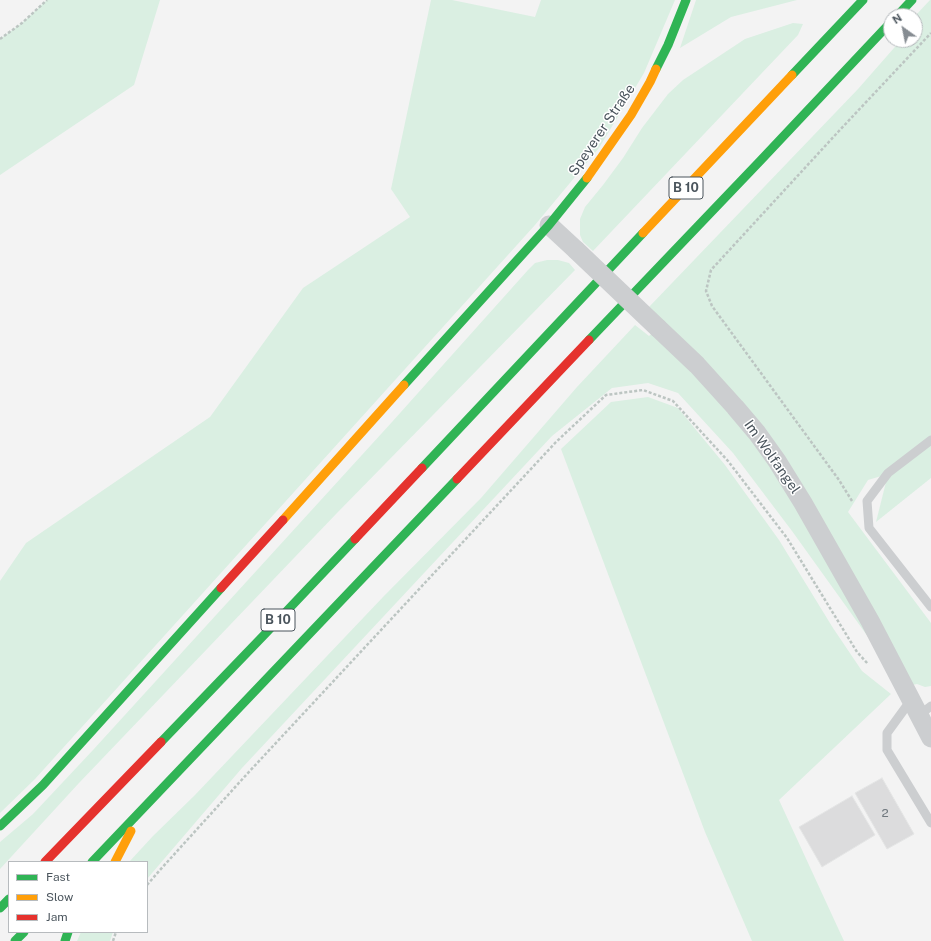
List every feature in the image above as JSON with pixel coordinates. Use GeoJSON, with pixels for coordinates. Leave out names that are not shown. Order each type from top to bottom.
{"type":"FeatureCollection","features":[{"type":"Feature","properties":{"kind":"main road","name":"Speyerer Straße"},"geometry":{"type":"LineString","coordinates":[[0,826],[48,779],[549,224],[592,171],[631,115],[650,82],[668,45],[686,0]]}},
{"type":"Feature","properties":{"kind":"main road","name":"B 10"},"geometry":{"type":"LineString","coordinates":[[45,861],[265,634],[863,0]]}},
{"type":"Feature","properties":{"kind":"main road"},"geometry":{"type":"LineString","coordinates":[[904,8],[912,0]]}},
{"type":"Feature","properties":{"kind":"main road","name":"B 10"},"geometry":{"type":"LineString","coordinates":[[93,861],[883,30]]}},
{"type":"Feature","properties":{"kind":"main road"},"geometry":{"type":"LineString","coordinates":[[116,861],[141,812]]}},
{"type":"Feature","properties":{"kind":"main road"},"geometry":{"type":"LineString","coordinates":[[0,908],[8,900]]}},
{"type":"Feature","properties":{"kind":"main road"},"geometry":{"type":"LineString","coordinates":[[16,941],[23,933]]}},
{"type":"Feature","properties":{"kind":"street","name":"Im Wolfangel"},"geometry":{"type":"LineString","coordinates":[[549,224],[697,365],[736,407],[757,433],[794,487],[818,528],[894,669],[920,707],[931,738]]}},
{"type":"Feature","properties":{"kind":"lane"},"geometry":{"type":"LineString","coordinates":[[931,440],[888,473],[867,501],[869,528],[931,607]]}},
{"type":"Feature","properties":{"kind":"lane"},"geometry":{"type":"LineString","coordinates":[[920,707],[887,733],[887,750],[931,823]]}},
{"type":"Feature","properties":{"kind":"path"},"geometry":{"type":"LineString","coordinates":[[0,39],[22,23],[47,0]]}},
{"type":"Feature","properties":{"kind":"path"},"geometry":{"type":"LineString","coordinates":[[869,528],[839,480],[712,306],[706,291],[711,270],[931,33]]}},
{"type":"Feature","properties":{"kind":"path"},"geometry":{"type":"LineString","coordinates":[[148,884],[247,774],[556,442],[606,395],[643,390],[673,401],[728,461],[787,538],[857,652],[884,677],[894,669]]}},
{"type":"Feature","properties":{"kind":"green space"},"geometry":{"type":"Polygon","coordinates":[[[47,0],[160,0],[134,85],[0,175],[0,39],[22,23],[47,0]]]}},
{"type":"Feature","properties":{"kind":"green space"},"geometry":{"type":"Polygon","coordinates":[[[431,0],[452,0],[535,17],[541,0],[675,0],[644,73],[599,148],[535,225],[35,779],[0,813],[0,581],[26,543],[210,417],[303,288],[410,217],[391,189],[431,0]]]}},
{"type":"Feature","properties":{"kind":"green space"},"geometry":{"type":"Polygon","coordinates":[[[696,0],[797,0],[731,17],[680,48],[696,0]]]}},
{"type":"Feature","properties":{"kind":"green space"},"geometry":{"type":"Polygon","coordinates":[[[931,0],[931,478],[876,522],[888,474],[868,480],[848,512],[931,623],[931,686],[925,687],[917,684],[904,687],[792,531],[733,453],[678,393],[648,383],[612,388],[552,436],[242,768],[148,878],[148,861],[130,861],[195,795],[383,597],[481,498],[577,387],[635,325],[649,336],[664,322],[649,307],[858,89],[894,48],[923,48],[922,8],[931,0]]]}},
{"type":"Feature","properties":{"kind":"green space"},"geometry":{"type":"Polygon","coordinates":[[[793,23],[803,24],[798,35],[593,251],[583,242],[580,235],[580,219],[585,207],[623,158],[642,128],[668,94],[683,80],[745,39],[793,23]]]}},
{"type":"Feature","properties":{"kind":"green space"},"geometry":{"type":"Polygon","coordinates":[[[547,260],[558,260],[569,263],[575,270],[337,513],[79,783],[0,869],[0,842],[33,814],[93,750],[392,422],[528,270],[535,263],[547,260]]]}},
{"type":"Feature","properties":{"kind":"green space"},"geometry":{"type":"Polygon","coordinates":[[[648,397],[678,408],[725,465],[779,540],[833,628],[862,671],[891,694],[779,800],[844,941],[752,941],[705,832],[561,449],[611,402],[648,397]]]}},
{"type":"Feature","properties":{"kind":"green space"},"geometry":{"type":"Polygon","coordinates":[[[81,933],[113,933],[110,941],[77,941],[81,933]]]}},
{"type":"Feature","properties":{"kind":"building"},"geometry":{"type":"Polygon","coordinates":[[[882,778],[914,834],[887,849],[855,793],[882,778]]]}},
{"type":"Feature","properties":{"kind":"building"},"geometry":{"type":"Polygon","coordinates":[[[852,796],[875,835],[822,867],[799,827],[852,796]]]}},
{"type":"Feature","properties":{"kind":"traffic: fast"},"geometry":{"type":"LineString","coordinates":[[656,69],[668,45],[686,0]]}},
{"type":"Feature","properties":{"kind":"traffic: fast"},"geometry":{"type":"LineString","coordinates":[[792,75],[863,0]]}},
{"type":"Feature","properties":{"kind":"traffic: fast"},"geometry":{"type":"LineString","coordinates":[[904,8],[912,0]]}},
{"type":"Feature","properties":{"kind":"traffic: fast"},"geometry":{"type":"LineString","coordinates":[[589,340],[883,30]]}},
{"type":"Feature","properties":{"kind":"traffic: fast"},"geometry":{"type":"LineString","coordinates":[[404,385],[549,225],[587,178]]}},
{"type":"Feature","properties":{"kind":"traffic: fast"},"geometry":{"type":"LineString","coordinates":[[422,468],[643,233]]}},
{"type":"Feature","properties":{"kind":"traffic: fast"},"geometry":{"type":"LineString","coordinates":[[93,861],[457,479]]}},
{"type":"Feature","properties":{"kind":"traffic: fast"},"geometry":{"type":"LineString","coordinates":[[161,742],[355,539]]}},
{"type":"Feature","properties":{"kind":"traffic: fast"},"geometry":{"type":"LineString","coordinates":[[0,826],[43,785],[221,588]]}},
{"type":"Feature","properties":{"kind":"traffic: fast"},"geometry":{"type":"LineString","coordinates":[[0,908],[8,900]]}},
{"type":"Feature","properties":{"kind":"traffic: fast"},"geometry":{"type":"LineString","coordinates":[[15,941],[23,933]]}},
{"type":"Feature","properties":{"kind":"traffic: fast"},"geometry":{"type":"LineString","coordinates":[[65,941],[68,933]]}},
{"type":"Feature","properties":{"kind":"traffic: slow"},"geometry":{"type":"LineString","coordinates":[[587,178],[631,115],[656,69]]}},
{"type":"Feature","properties":{"kind":"traffic: slow"},"geometry":{"type":"LineString","coordinates":[[643,233],[792,75]]}},
{"type":"Feature","properties":{"kind":"traffic: slow"},"geometry":{"type":"LineString","coordinates":[[283,520],[404,385]]}},
{"type":"Feature","properties":{"kind":"traffic: slow"},"geometry":{"type":"LineString","coordinates":[[116,861],[131,831]]}},
{"type":"Feature","properties":{"kind":"traffic: jam"},"geometry":{"type":"LineString","coordinates":[[457,479],[589,340]]}},
{"type":"Feature","properties":{"kind":"traffic: jam"},"geometry":{"type":"LineString","coordinates":[[355,539],[422,468]]}},
{"type":"Feature","properties":{"kind":"traffic: jam"},"geometry":{"type":"LineString","coordinates":[[221,588],[283,520]]}},
{"type":"Feature","properties":{"kind":"traffic: jam"},"geometry":{"type":"LineString","coordinates":[[46,861],[161,742]]}}]}
